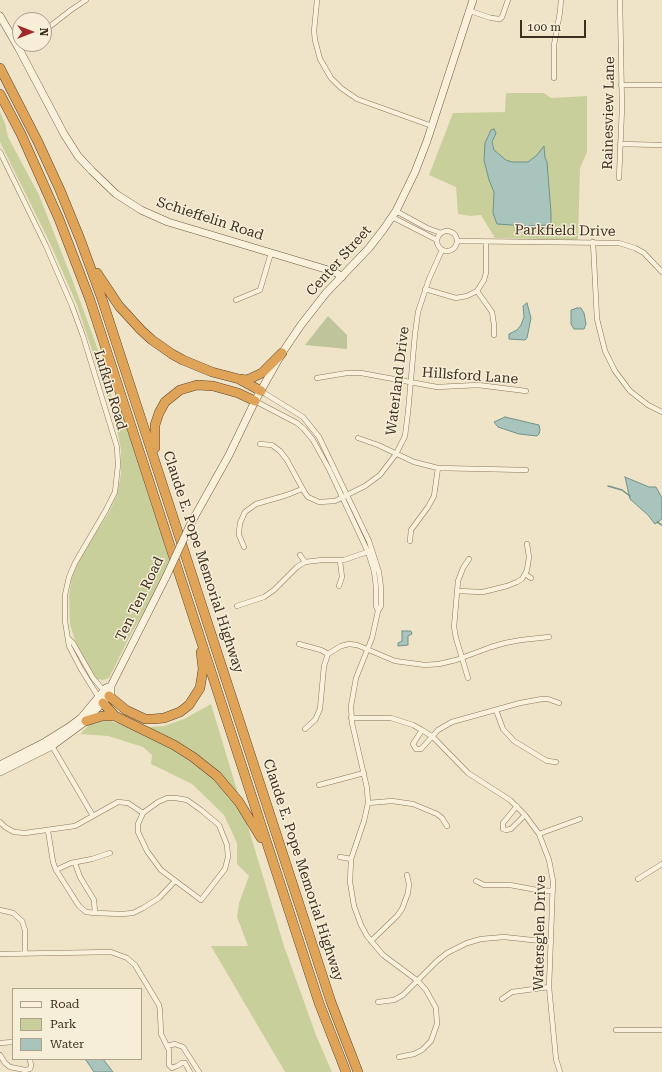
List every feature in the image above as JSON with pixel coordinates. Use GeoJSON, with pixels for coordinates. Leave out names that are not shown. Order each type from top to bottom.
{"type":"FeatureCollection","features":[{"type":"Feature","properties":{"kind":"highway","name":"Claude E. Pope Memorial Highway"},"geometry":{"type":"LineString","coordinates":[[0,68],[51,171],[89,261],[155,458],[331,1002],[358,1072]]}},
{"type":"Feature","properties":{"kind":"highway","name":"Claude E. Pope Memorial Highway"},"geometry":{"type":"LineString","coordinates":[[0,94],[43,181],[80,271],[107,348],[319,1003],[346,1072]]}},
{"type":"Feature","properties":{"kind":"highway"},"geometry":{"type":"LineString","coordinates":[[89,261],[119,306],[133,322],[152,340],[172,354],[195,365],[212,372],[247,380],[262,373],[282,353]]}},
{"type":"Feature","properties":{"kind":"highway"},"geometry":{"type":"LineString","coordinates":[[239,379],[261,391]]}},
{"type":"Feature","properties":{"kind":"highway"},"geometry":{"type":"LineString","coordinates":[[155,458],[155,425],[159,413],[165,402],[180,390],[197,385],[213,386],[256,400]]}},
{"type":"Feature","properties":{"kind":"highway"},"geometry":{"type":"LineString","coordinates":[[104,697],[126,710],[153,720],[164,718],[180,712],[189,705],[201,683],[203,669],[201,639]]}},
{"type":"Feature","properties":{"kind":"highway"},"geometry":{"type":"LineString","coordinates":[[104,697],[115,716]]}},
{"type":"Feature","properties":{"kind":"highway"},"geometry":{"type":"LineString","coordinates":[[86,721],[102,716],[115,716],[174,745],[193,757],[217,776],[240,802],[271,856]]}},
{"type":"Feature","properties":{"kind":"main road","name":"Center Street"},"geometry":{"type":"LineString","coordinates":[[191,523],[229,455],[256,400],[282,353],[301,325],[326,293],[372,244],[394,214],[415,172],[432,126],[473,0]]}},
{"type":"Feature","properties":{"kind":"main road","name":"Schieffelin Road"},"geometry":{"type":"LineString","coordinates":[[0,16],[12,33]]}},
{"type":"Feature","properties":{"kind":"main road","name":"Schieffelin Road"},"geometry":{"type":"LineString","coordinates":[[23,52],[64,134],[78,156],[116,194],[141,210],[168,222],[335,272],[342,277]]}},
{"type":"Feature","properties":{"kind":"main road","name":"Ten Ten Road"},"geometry":{"type":"LineString","coordinates":[[0,765],[36,747],[64,730],[111,693],[112,686],[191,523]]}},
{"type":"Feature","properties":{"kind":"main road","name":"Ten Ten Road"},"geometry":{"type":"LineString","coordinates":[[0,772],[52,746],[86,721],[104,697]]}},
{"type":"Feature","properties":{"kind":"street"},"geometry":{"type":"LineString","coordinates":[[52,25],[86,0]]}},
{"type":"Feature","properties":{"kind":"street"},"geometry":{"type":"LineString","coordinates":[[317,0],[314,31],[315,40],[320,59],[331,78],[341,88],[357,99],[432,126]]}},
{"type":"Feature","properties":{"kind":"street"},"geometry":{"type":"LineString","coordinates":[[470,11],[500,19],[508,0]]}},
{"type":"Feature","properties":{"kind":"street"},"geometry":{"type":"LineString","coordinates":[[554,78],[554,45],[562,0]]}},
{"type":"Feature","properties":{"kind":"street","name":"Rainesview Lane"},"geometry":{"type":"LineString","coordinates":[[619,178],[622,116],[620,0]]}},
{"type":"Feature","properties":{"kind":"street"},"geometry":{"type":"LineString","coordinates":[[621,85],[662,85]]}},
{"type":"Feature","properties":{"kind":"street"},"geometry":{"type":"LineString","coordinates":[[620,144],[662,145]]}},
{"type":"Feature","properties":{"kind":"street","name":"Lufkin Road"},"geometry":{"type":"LineString","coordinates":[[0,152],[46,246],[72,306],[117,447],[118,465],[114,492],[106,510],[75,563],[67,586],[65,612],[69,646],[80,669],[104,697]]}},
{"type":"Feature","properties":{"kind":"street"},"geometry":{"type":"LineString","coordinates":[[394,214],[437,240]]}},
{"type":"Feature","properties":{"kind":"street","name":"Parkfield Drive"},"geometry":{"type":"LineString","coordinates":[[394,214],[441,233],[450,231],[455,235],[457,241],[619,243],[635,248],[649,257],[662,272]]}},
{"type":"Feature","properties":{"kind":"street"},"geometry":{"type":"LineString","coordinates":[[441,233],[437,240],[438,246],[442,250],[452,250],[455,248],[457,241]]}},
{"type":"Feature","properties":{"kind":"street"},"geometry":{"type":"LineString","coordinates":[[425,289],[456,298],[467,296],[477,291],[485,276],[486,242]]}},
{"type":"Feature","properties":{"kind":"street"},"geometry":{"type":"LineString","coordinates":[[594,242],[596,310],[600,334],[605,351],[615,371],[630,391],[648,405],[662,412]]}},
{"type":"Feature","properties":{"kind":"street","name":"Waterland Drive"},"geometry":{"type":"LineString","coordinates":[[302,489],[308,497],[319,502],[332,502],[365,486],[380,476],[396,454],[403,440],[407,425],[416,325],[421,301],[442,250]]}},
{"type":"Feature","properties":{"kind":"street"},"geometry":{"type":"LineString","coordinates":[[236,300],[260,290],[271,253]]}},
{"type":"Feature","properties":{"kind":"street"},"geometry":{"type":"LineString","coordinates":[[477,291],[492,312],[494,335]]}},
{"type":"Feature","properties":{"kind":"street","name":"Hillsford Lane"},"geometry":{"type":"LineString","coordinates":[[317,378],[343,373],[361,373],[437,387],[478,385],[526,391]]}},
{"type":"Feature","properties":{"kind":"street"},"geometry":{"type":"LineString","coordinates":[[261,391],[303,417],[314,428],[326,449],[373,549],[380,572],[381,606],[378,611],[375,627],[354,686],[351,718],[364,773],[368,803],[352,859],[350,882],[353,902],[363,930],[383,955],[418,981],[426,990],[436,1008],[438,1018],[436,1030],[431,1041],[422,1050],[414,1054],[399,1057]]}},
{"type":"Feature","properties":{"kind":"street"},"geometry":{"type":"LineString","coordinates":[[256,400],[290,418],[304,429],[313,440],[368,552],[374,571],[376,606],[378,611]]}},
{"type":"Feature","properties":{"kind":"street"},"geometry":{"type":"LineString","coordinates":[[358,438],[378,445],[414,462],[438,468],[526,470]]}},
{"type":"Feature","properties":{"kind":"street"},"geometry":{"type":"LineString","coordinates":[[244,548],[239,532],[241,518],[246,512],[256,504],[302,489],[280,450],[272,445],[260,444]]}},
{"type":"Feature","properties":{"kind":"street"},"geometry":{"type":"LineString","coordinates":[[410,541],[411,530],[434,496],[438,468]]}},
{"type":"Feature","properties":{"kind":"street"},"geometry":{"type":"LineString","coordinates":[[457,591],[477,592],[499,588],[517,582],[525,574],[528,564],[527,544]]}},
{"type":"Feature","properties":{"kind":"street"},"geometry":{"type":"LineString","coordinates":[[237,606],[264,597],[305,562],[316,560],[340,561],[356,557],[373,549]]}},
{"type":"Feature","properties":{"kind":"street"},"geometry":{"type":"LineString","coordinates":[[300,555],[305,562]]}},
{"type":"Feature","properties":{"kind":"street"},"geometry":{"type":"LineString","coordinates":[[468,559],[460,575],[454,627],[468,678]]}},
{"type":"Feature","properties":{"kind":"street"},"geometry":{"type":"LineString","coordinates":[[339,586],[342,577],[340,561]]}},
{"type":"Feature","properties":{"kind":"street"},"geometry":{"type":"LineString","coordinates":[[525,574],[531,578]]}},
{"type":"Feature","properties":{"kind":"street"},"geometry":{"type":"LineString","coordinates":[[305,729],[315,720],[320,709],[324,666],[328,654],[345,644],[357,645],[395,661],[416,665],[439,664],[462,658],[505,643],[549,637]]}},
{"type":"Feature","properties":{"kind":"street","name":"Lufkin Road"},"geometry":{"type":"LineString","coordinates":[[69,639],[73,643],[104,697]]}},
{"type":"Feature","properties":{"kind":"street"},"geometry":{"type":"LineString","coordinates":[[299,644],[321,650],[328,654]]}},
{"type":"Feature","properties":{"kind":"street"},"geometry":{"type":"LineString","coordinates":[[422,730],[413,744],[415,749],[421,749],[438,730],[452,722],[542,699],[548,699],[559,703]]}},
{"type":"Feature","properties":{"kind":"street"},"geometry":{"type":"LineString","coordinates":[[496,710],[503,728],[514,741],[547,761],[556,762]]}},
{"type":"Feature","properties":{"kind":"street","name":"Watersglen Drive"},"geometry":{"type":"LineString","coordinates":[[351,718],[390,718],[414,725],[433,737],[468,773],[502,794],[517,806],[539,834],[549,860],[553,891],[549,987],[556,1059],[560,1072]]}},
{"type":"Feature","properties":{"kind":"street"},"geometry":{"type":"LineString","coordinates":[[52,746],[92,816]]}},
{"type":"Feature","properties":{"kind":"street"},"geometry":{"type":"LineString","coordinates":[[319,785],[364,773]]}},
{"type":"Feature","properties":{"kind":"street"},"geometry":{"type":"LineString","coordinates":[[167,798],[182,799],[187,800],[207,814],[219,825],[228,850],[227,863],[225,868],[201,900],[155,864],[138,832],[138,824],[143,813],[167,798]]}},
{"type":"Feature","properties":{"kind":"street"},"geometry":{"type":"LineString","coordinates":[[0,822],[5,827],[18,833],[74,826],[118,802],[128,803],[143,813]]}},
{"type":"Feature","properties":{"kind":"street"},"geometry":{"type":"LineString","coordinates":[[368,803],[397,802],[417,805],[437,814],[442,818],[447,826]]}},
{"type":"Feature","properties":{"kind":"street"},"geometry":{"type":"LineString","coordinates":[[517,806],[503,823],[503,829],[511,829],[525,815]]}},
{"type":"Feature","properties":{"kind":"street"},"geometry":{"type":"LineString","coordinates":[[539,834],[580,819]]}},
{"type":"Feature","properties":{"kind":"street"},"geometry":{"type":"LineString","coordinates":[[48,830],[53,862],[56,870],[79,906],[86,912],[122,914],[138,911],[159,898],[175,881]]}},
{"type":"Feature","properties":{"kind":"street"},"geometry":{"type":"LineString","coordinates":[[56,870],[110,853]]}},
{"type":"Feature","properties":{"kind":"street"},"geometry":{"type":"LineString","coordinates":[[340,857],[352,859]]}},
{"type":"Feature","properties":{"kind":"street"},"geometry":{"type":"LineString","coordinates":[[75,863],[80,877],[94,900],[95,913]]}},
{"type":"Feature","properties":{"kind":"street"},"geometry":{"type":"LineString","coordinates":[[638,879],[662,864]]}},
{"type":"Feature","properties":{"kind":"street"},"geometry":{"type":"LineString","coordinates":[[371,941],[397,916],[402,909],[408,893],[409,884],[407,874]]}},
{"type":"Feature","properties":{"kind":"street"},"geometry":{"type":"LineString","coordinates":[[476,881],[484,885],[510,885],[537,890],[553,891]]}},
{"type":"Feature","properties":{"kind":"street"},"geometry":{"type":"LineString","coordinates":[[0,910],[17,915],[22,921],[25,930],[25,954]]}},
{"type":"Feature","properties":{"kind":"street"},"geometry":{"type":"LineString","coordinates":[[378,1002],[399,998],[437,961],[452,950],[467,943],[495,937],[551,942]]}},
{"type":"Feature","properties":{"kind":"street"},"geometry":{"type":"LineString","coordinates":[[0,954],[111,952],[127,958],[135,965],[159,1005],[160,1034],[169,1050],[169,1065],[172,1068],[185,1063],[190,1072]]}},
{"type":"Feature","properties":{"kind":"street"},"geometry":{"type":"LineString","coordinates":[[502,999],[512,992],[549,987]]}},
{"type":"Feature","properties":{"kind":"street"},"geometry":{"type":"LineString","coordinates":[[616,1030],[662,1030]]}},
{"type":"Feature","properties":{"kind":"street"},"geometry":{"type":"LineString","coordinates":[[0,1043],[12,1042]]}},
{"type":"Feature","properties":{"kind":"street"},"geometry":{"type":"LineString","coordinates":[[167,1046],[175,1044],[183,1047],[199,1072]]}},
{"type":"Feature","properties":{"kind":"street"},"geometry":{"type":"LineString","coordinates":[[0,1055],[5,1063],[10,1067],[25,1070],[30,1069],[30,1060]]}},
{"type":"Feature","properties":{"kind":"green space"},"geometry":{"type":"Polygon","coordinates":[[[506,93],[544,93],[551,98],[587,96],[587,152],[580,168],[578,240],[495,238],[481,215],[470,216],[458,214],[456,187],[429,175],[453,113],[505,112],[506,93]]]}},
{"type":"Feature","properties":{"kind":"green space"},"geometry":{"type":"Polygon","coordinates":[[[0,112],[5,123],[8,137],[39,195],[72,279],[97,347],[116,416],[123,414],[171,559],[109,678],[103,680],[96,679],[93,676],[76,644],[70,624],[69,596],[72,575],[76,566],[109,512],[117,495],[121,474],[121,450],[115,420],[77,305],[50,243],[0,142],[0,112]]]}},
{"type":"Feature","properties":{"kind":"green space"},"geometry":{"type":"Polygon","coordinates":[[[328,316],[347,335],[347,349],[305,345],[328,316]]]}},
{"type":"Feature","properties":{"kind":"green space"},"geometry":{"type":"Polygon","coordinates":[[[211,704],[284,946],[316,1035],[332,1072],[285,1072],[211,946],[248,946],[237,917],[239,903],[249,876],[237,864],[237,843],[224,815],[192,784],[151,764],[152,755],[143,747],[108,736],[80,734],[90,724],[105,719],[125,726],[164,726],[184,719],[211,704]]]}},
{"type":"Feature","properties":{"kind":"water"},"geometry":{"type":"Polygon","coordinates":[[[494,129],[496,133],[492,142],[494,150],[506,160],[512,162],[528,162],[537,155],[544,146],[545,158],[547,162],[551,213],[551,222],[549,225],[527,226],[497,224],[493,213],[494,192],[484,160],[485,143],[491,130],[494,129]]]}},
{"type":"Feature","properties":{"kind":"water"},"geometry":{"type":"Polygon","coordinates":[[[527,303],[531,318],[527,338],[525,340],[509,339],[509,334],[517,330],[521,325],[524,317],[523,306],[527,303]]]}},
{"type":"Feature","properties":{"kind":"water"},"geometry":{"type":"Polygon","coordinates":[[[581,308],[584,313],[586,324],[584,329],[574,329],[571,324],[571,310],[581,308]]]}},
{"type":"Feature","properties":{"kind":"water"},"geometry":{"type":"Polygon","coordinates":[[[505,417],[539,425],[539,434],[537,436],[519,434],[498,427],[494,422],[505,417]]]}},
{"type":"Feature","properties":{"kind":"water"},"geometry":{"type":"Polygon","coordinates":[[[625,477],[649,487],[656,487],[662,498],[662,519],[655,524],[648,515],[630,499],[625,477]]]}},
{"type":"Feature","properties":{"kind":"water"},"geometry":{"type":"Polygon","coordinates":[[[402,631],[411,631],[412,634],[408,636],[408,645],[398,646],[398,643],[402,641],[402,631]]]}},
{"type":"Feature","properties":{"kind":"water"},"geometry":{"type":"Polygon","coordinates":[[[86,1060],[104,1060],[113,1072],[94,1072],[86,1060]]]}},
{"type":"Feature","properties":{"kind":"waterway"},"geometry":{"type":"LineString","coordinates":[[608,486],[622,490],[630,496]]}},
{"type":"Feature","properties":{"kind":"waterway"},"geometry":{"type":"LineString","coordinates":[[657,522],[662,525]]}}]}
